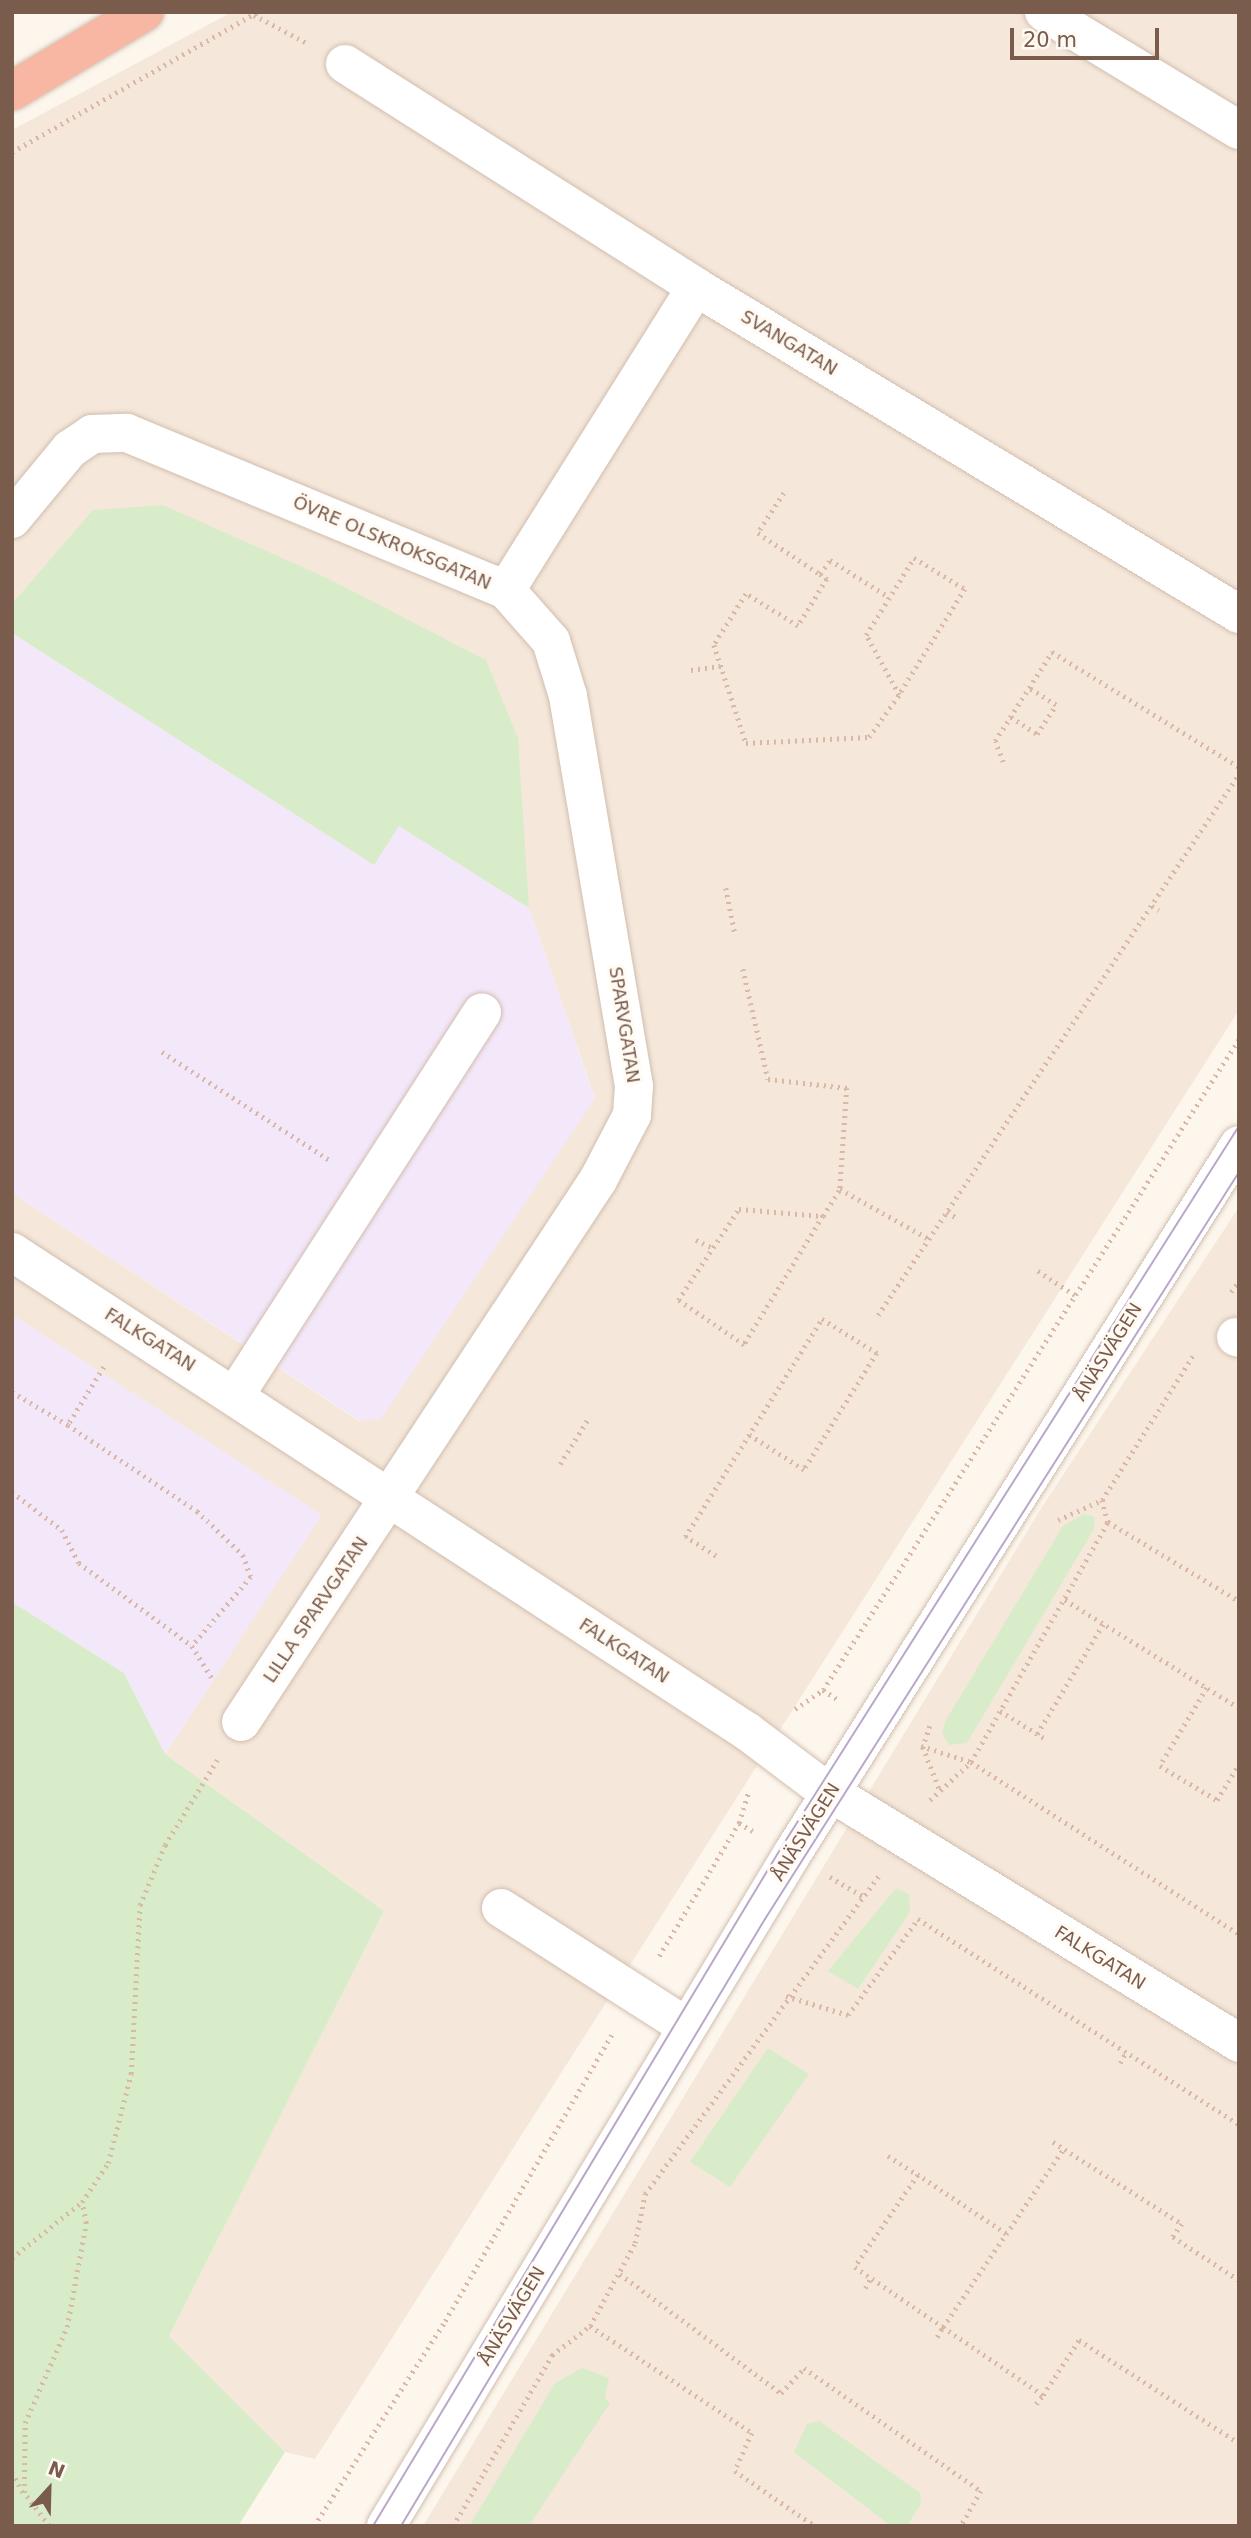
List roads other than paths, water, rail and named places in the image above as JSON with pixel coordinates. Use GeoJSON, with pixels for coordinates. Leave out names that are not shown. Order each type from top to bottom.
{"type":"FeatureCollection","features":[{"type":"Feature","properties":{"kind":"highway"},"geometry":{"type":"LineString","coordinates":[[12,90],[144,12]]}},
{"type":"Feature","properties":{"kind":"street"},"geometry":{"type":"LineString","coordinates":[[1044,12],[1239,130]]}},
{"type":"Feature","properties":{"kind":"street","name":"SVANGATAN"},"geometry":{"type":"LineString","coordinates":[[345,64],[696,287],[1239,614]]}},
{"type":"Feature","properties":{"kind":"street","name":"ÖVRE OLSKROKSGATAN"},"geometry":{"type":"LineString","coordinates":[[12,519],[70,449],[92,433],[127,433],[506,590],[696,287]]}},
{"type":"Feature","properties":{"kind":"street","name":"SPARVGATAN"},"geometry":{"type":"LineString","coordinates":[[391,1497],[598,1180],[632,1115],[634,1086],[568,696],[551,641],[506,590]]}},
{"type":"Feature","properties":{"kind":"street"},"geometry":{"type":"LineString","coordinates":[[236,1394],[482,1012]]}},
{"type":"Feature","properties":{"kind":"street","name":"ÅNÄSVÄGEN"},"geometry":{"type":"LineString","coordinates":[[386,2526],[874,1722],[1239,1145]]}},
{"type":"Feature","properties":{"kind":"street","name":"FALKGATAN"},"geometry":{"type":"LineString","coordinates":[[12,1252],[236,1394],[831,1792],[1239,2043]]}},
{"type":"Feature","properties":{"kind":"street","name":"LILLA SPARVGATAN"},"geometry":{"type":"LineString","coordinates":[[243,1719],[391,1497]]}},
{"type":"Feature","properties":{"kind":"street"},"geometry":{"type":"LineString","coordinates":[[501,1908],[634,1996],[687,2027]]}},
{"type":"Feature","properties":{"kind":"tram line"},"geometry":{"type":"LineString","coordinates":[[373,2526],[781,1848],[1239,1126]]}},
{"type":"Feature","properties":{"kind":"tram line"},"geometry":{"type":"LineString","coordinates":[[401,2526],[765,1919],[1239,1172]]}}]}
